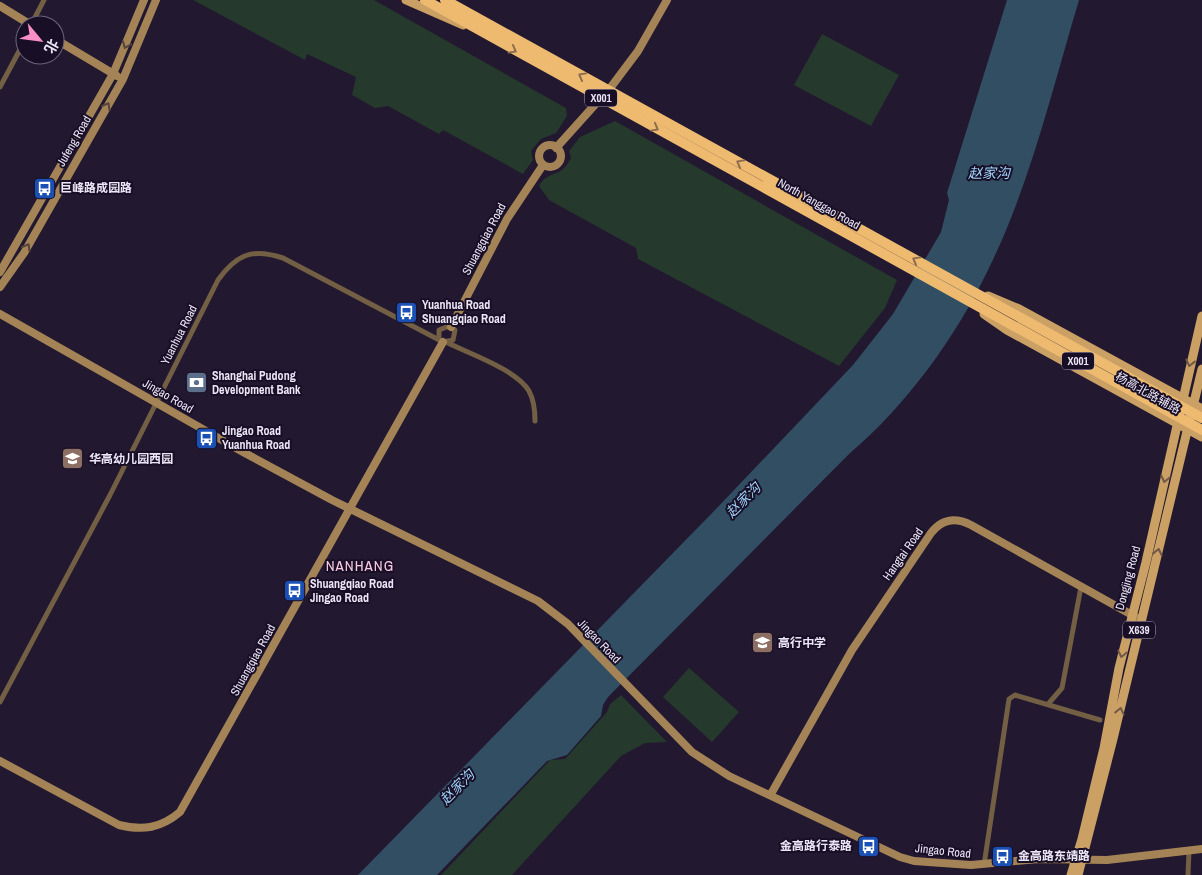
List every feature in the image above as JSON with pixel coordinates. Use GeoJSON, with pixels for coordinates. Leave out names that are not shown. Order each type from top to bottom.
{"type":"FeatureCollection","features":[{"type":"Feature","properties":{"kind":"highway","name":"North Yanggao Road"},"geometry":{"type":"LineString","coordinates":[[425,0],[488,30],[956,288],[1202,418]]}},
{"type":"Feature","properties":{"kind":"highway","name":"North Yanggao Road"},"geometry":{"type":"LineString","coordinates":[[445,0],[488,30]]}},
{"type":"Feature","properties":{"kind":"highway","name":"North Yanggao Road"},"geometry":{"type":"LineString","coordinates":[[956,288],[1202,430]]}},
{"type":"Feature","properties":{"kind":"main road","name":"Jufeng Road"},"geometry":{"type":"LineString","coordinates":[[0,272],[113,74],[144,0]]}},
{"type":"Feature","properties":{"kind":"main road","name":"Jufeng Road"},"geometry":{"type":"LineString","coordinates":[[0,287],[24,253],[123,79],[156,0]]}},
{"type":"Feature","properties":{"kind":"main road","name":"X001"},"geometry":{"type":"LineString","coordinates":[[406,0],[488,30]]}},
{"type":"Feature","properties":{"kind":"main road","name":"X001"},"geometry":{"type":"LineString","coordinates":[[456,0],[488,30]]}},
{"type":"Feature","properties":{"kind":"main road","name":"Shuangqiao Road"},"geometry":{"type":"LineString","coordinates":[[556,148],[605,95],[638,51],[667,0]]}},
{"type":"Feature","properties":{"kind":"main road"},"geometry":{"type":"LineString","coordinates":[[0,6],[15,15]]}},
{"type":"Feature","properties":{"kind":"main road"},"geometry":{"type":"LineString","coordinates":[[65,45],[123,79]]}},
{"type":"Feature","properties":{"kind":"main road","name":"Shuangqiao Road"},"geometry":{"type":"LineString","coordinates":[[547,146],[556,148],[560,156],[558,163],[549,167],[543,165],[539,159],[541,150],[547,146]]}},
{"type":"Feature","properties":{"kind":"main road","name":"Shuangqiao Road"},"geometry":{"type":"LineString","coordinates":[[451,326],[507,219],[543,165]]}},
{"type":"Feature","properties":{"kind":"main road","name":"杨高北路辅路"},"geometry":{"type":"LineString","coordinates":[[956,288],[1020,309],[1197,405]]}},
{"type":"Feature","properties":{"kind":"main road","name":"杨高北路辅路"},"geometry":{"type":"LineString","coordinates":[[956,288],[1007,330],[1088,374],[1176,427],[1187,429],[1202,437]]}},
{"type":"Feature","properties":{"kind":"main road","name":"Jingao Road"},"geometry":{"type":"LineString","coordinates":[[0,314],[243,452],[350,507],[520,590],[568,624],[680,742],[738,780],[900,856],[914,861],[984,865],[1039,859],[1107,860],[1202,849]]}},
{"type":"Feature","properties":{"kind":"main road","name":"Dongjing Road"},"geometry":{"type":"LineString","coordinates":[[1078,875],[1079,860],[1131,615],[1146,562],[1202,316]]}},
{"type":"Feature","properties":{"kind":"main road","name":"Shuangqiao Road"},"geometry":{"type":"LineString","coordinates":[[0,761],[119,825],[130,828],[152,828],[172,819],[188,801],[444,341]]}},
{"type":"Feature","properties":{"kind":"main road","name":"Dongjing Road"},"geometry":{"type":"LineString","coordinates":[[1071,875],[1079,860],[1142,620],[1187,429],[1197,405],[1202,369]]}},
{"type":"Feature","properties":{"kind":"main road","name":"Hangtai Road"},"geometry":{"type":"LineString","coordinates":[[770,794],[852,650],[931,533],[943,522],[957,520],[964,522],[1142,620]]}},
{"type":"Feature","properties":{"kind":"street"},"geometry":{"type":"LineString","coordinates":[[36,15],[44,0]]}},
{"type":"Feature","properties":{"kind":"street"},"geometry":{"type":"LineString","coordinates":[[0,87],[15,59]]}},
{"type":"Feature","properties":{"kind":"street","name":"Yuanhua Road"},"geometry":{"type":"LineString","coordinates":[[0,702],[110,496],[151,416],[155,402],[218,280],[234,262],[257,252],[283,258],[512,374],[522,382],[532,399],[535,421]]}},
{"type":"Feature","properties":{"kind":"street"},"geometry":{"type":"LineString","coordinates":[[451,326],[456,336],[444,341],[441,328],[451,326]]}},
{"type":"Feature","properties":{"kind":"street"},"geometry":{"type":"LineString","coordinates":[[1049,703],[1062,688],[1081,587]]}},
{"type":"Feature","properties":{"kind":"street"},"geometry":{"type":"LineString","coordinates":[[984,865],[1008,699],[1015,695],[1049,703],[1100,720]]}},
{"type":"Feature","properties":{"kind":"street"},"geometry":{"type":"LineString","coordinates":[[1188,875],[1189,851]]}},
{"type":"Feature","properties":{"kind":"green space"},"geometry":{"type":"Polygon","coordinates":[[[193,0],[374,0],[566,108],[567,116],[556,133],[541,139],[531,151],[533,160],[523,174],[443,130],[439,134],[388,106],[375,108],[352,95],[356,77],[307,54],[305,60],[193,0]]]}},
{"type":"Feature","properties":{"kind":"green space"},"geometry":{"type":"Polygon","coordinates":[[[822,34],[899,75],[871,126],[794,85],[822,34]]]}},
{"type":"Feature","properties":{"kind":"green space"},"geometry":{"type":"Polygon","coordinates":[[[615,121],[897,280],[885,308],[839,366],[638,259],[636,248],[549,200],[539,186],[542,182],[565,167],[571,158],[569,151],[580,137],[615,121]]]}},
{"type":"Feature","properties":{"kind":"green space"},"geometry":{"type":"Polygon","coordinates":[[[689,668],[739,712],[712,742],[663,697],[689,668]]]}},
{"type":"Feature","properties":{"kind":"green space"},"geometry":{"type":"Polygon","coordinates":[[[621,695],[667,742],[645,743],[621,756],[512,875],[441,875],[550,760],[565,759],[607,712],[610,704],[621,695]]]}},
{"type":"Feature","properties":{"kind":"water","name":"赵家沟"},"geometry":{"type":"Polygon","coordinates":[[[1007,0],[1079,0],[1039,137],[1003,238],[961,320],[928,369],[910,392],[870,435],[608,697],[603,705],[601,716],[567,755],[547,761],[437,875],[358,875],[716,509],[853,365],[893,314],[941,232],[949,200],[947,193],[1007,0]]]}},
{"type":"Feature","properties":{"kind":"place","name":"巨峰路成园路"},"geometry":{"type":"Point","coordinates":[44,188]}},
{"type":"Feature","properties":{"kind":"place","name":"Yuanhua Road Shuangqiao Road"},"geometry":{"type":"Point","coordinates":[406,312]}},
{"type":"Feature","properties":{"kind":"place","name":"Shanghai Pudong Development Bank"},"geometry":{"type":"Point","coordinates":[196,383]}},
{"type":"Feature","properties":{"kind":"place","name":"Jingao Road Yuanhua Road"},"geometry":{"type":"Point","coordinates":[206,438]}},
{"type":"Feature","properties":{"kind":"place","name":"华高幼儿园西园"},"geometry":{"type":"Point","coordinates":[73,459]}},
{"type":"Feature","properties":{"kind":"place","name":"Shuangqiao Road Jingao Road"},"geometry":{"type":"Point","coordinates":[294,591]}},
{"type":"Feature","properties":{"kind":"place","name":"高行中学"},"geometry":{"type":"Point","coordinates":[762,643]}},
{"type":"Feature","properties":{"kind":"place","name":"金高路行泰路"},"geometry":{"type":"Point","coordinates":[868,846]}},
{"type":"Feature","properties":{"kind":"place","name":"金高路东靖路"},"geometry":{"type":"Point","coordinates":[1002,856]}},
{"type":"Feature","properties":{"kind":"district","name":"NANHANG"},"geometry":{"type":"Point","coordinates":[360,566]}}]}
